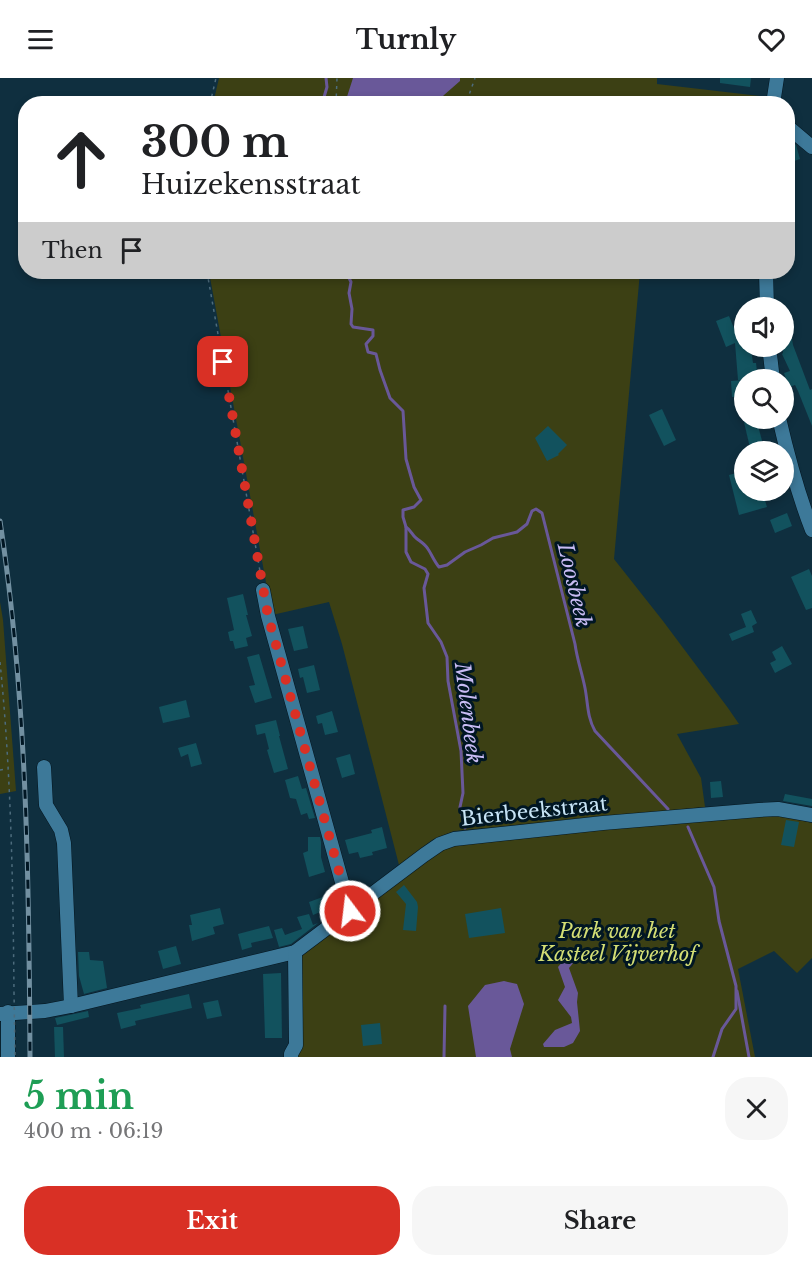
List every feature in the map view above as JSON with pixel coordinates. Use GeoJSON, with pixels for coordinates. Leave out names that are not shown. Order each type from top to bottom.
{"type":"FeatureCollection","features":[{"type":"Feature","properties":{"kind":"street"},"geometry":{"type":"LineString","coordinates":[[774,96],[777,78]]}},
{"type":"Feature","properties":{"kind":"street"},"geometry":{"type":"LineString","coordinates":[[795,133],[812,147]]}},
{"type":"Feature","properties":{"kind":"street"},"geometry":{"type":"LineString","coordinates":[[766,279],[767,297]]}},
{"type":"Feature","properties":{"kind":"street"},"geometry":{"type":"LineString","coordinates":[[782,429],[801,503],[812,530]]}},
{"type":"Feature","properties":{"kind":"street"},"geometry":{"type":"LineString","coordinates":[[263,590],[268,616],[350,911]]}},
{"type":"Feature","properties":{"kind":"street"},"geometry":{"type":"LineString","coordinates":[[44,768],[46,805],[61,830],[64,843],[71,1006]]}},
{"type":"Feature","properties":{"kind":"street","name":"Bierbeekstraat"},"geometry":{"type":"LineString","coordinates":[[4,1013],[45,1011],[71,1006],[295,952],[424,855],[440,844],[454,839],[603,823],[759,810],[812,815]]}},
{"type":"Feature","properties":{"kind":"street"},"geometry":{"type":"LineString","coordinates":[[291,1057],[296,1045],[295,952]]}},
{"type":"Feature","properties":{"kind":"street"},"geometry":{"type":"LineString","coordinates":[[4,1013],[8,1057]]}},
{"type":"Feature","properties":{"kind":"path"},"geometry":{"type":"LineString","coordinates":[[212,96],[216,78]]}},
{"type":"Feature","properties":{"kind":"path"},"geometry":{"type":"LineString","coordinates":[[336,96],[337,78]]}},
{"type":"Feature","properties":{"kind":"path"},"geometry":{"type":"LineString","coordinates":[[468,96],[475,78]]}},
{"type":"Feature","properties":{"kind":"path"},"geometry":{"type":"LineString","coordinates":[[208,279],[263,590]]}},
{"type":"Feature","properties":{"kind":"path"},"geometry":{"type":"LineString","coordinates":[[0,662],[13,877],[15,1057]]}},
{"type":"Feature","properties":{"kind":"path"},"geometry":{"type":"LineString","coordinates":[[0,770],[8,769]]}},
{"type":"Feature","properties":{"kind":"green space"},"geometry":{"type":"Polygon","coordinates":[[[219,78],[657,78],[657,84],[759,96],[215,96],[219,78]]]}},
{"type":"Feature","properties":{"kind":"green space"},"geometry":{"type":"Polygon","coordinates":[[[210,279],[639,279],[614,559],[739,724],[677,734],[701,778],[705,807],[454,831],[432,840],[399,865],[329,602],[272,615],[210,279]]]}},
{"type":"Feature","properties":{"kind":"green space"},"geometry":{"type":"Polygon","coordinates":[[[0,602],[16,791],[0,794],[0,602]]]}},
{"type":"Feature","properties":{"kind":"green space","name":"Park van het Kasteel Vijverhof"},"geometry":{"type":"Polygon","coordinates":[[[777,814],[812,823],[812,958],[797,973],[774,951],[738,969],[755,1057],[294,1057],[298,959],[437,853],[450,846],[777,814]]]}},
{"type":"Feature","properties":{"kind":"shaded area"},"geometry":{"type":"Polygon","coordinates":[[[353,78],[460,78],[460,81],[443,96],[347,96],[353,78]]]}},
{"type":"Feature","properties":{"kind":"shaded area"},"geometry":{"type":"Polygon","coordinates":[[[570,959],[574,962],[569,968],[578,993],[580,1031],[573,1043],[564,1047],[544,1047],[543,1044],[555,1030],[572,1023],[571,1017],[558,1000],[565,987],[558,967],[564,960],[570,959]]]}},
{"type":"Feature","properties":{"kind":"shaded area"},"geometry":{"type":"Polygon","coordinates":[[[504,981],[517,984],[524,1004],[510,1049],[512,1057],[476,1057],[468,1006],[485,985],[504,981]]]}},
{"type":"Feature","properties":{"kind":"building"},"geometry":{"type":"Polygon","coordinates":[[[720,78],[751,78],[750,87],[720,83],[720,78]]]}},
{"type":"Feature","properties":{"kind":"building"},"geometry":{"type":"Polygon","coordinates":[[[795,144],[796,145],[800,159],[795,161],[795,144]]]}},
{"type":"Feature","properties":{"kind":"building"},"geometry":{"type":"Polygon","coordinates":[[[729,316],[734,328],[734,343],[726,347],[716,321],[729,316]]]}},
{"type":"Feature","properties":{"kind":"building"},"geometry":{"type":"Polygon","coordinates":[[[794,348],[810,390],[812,389],[812,426],[794,385],[794,369],[789,369],[783,357],[794,357],[794,348]]]}},
{"type":"Feature","properties":{"kind":"building"},"geometry":{"type":"Polygon","coordinates":[[[736,357],[752,357],[753,363],[756,363],[757,369],[737,369],[736,357]]]}},
{"type":"Feature","properties":{"kind":"building"},"geometry":{"type":"Polygon","coordinates":[[[731,381],[734,381],[734,397],[732,397],[731,381]]]}},
{"type":"Feature","properties":{"kind":"building"},"geometry":{"type":"Polygon","coordinates":[[[662,409],[676,440],[664,446],[649,415],[662,409]]]}},
{"type":"Feature","properties":{"kind":"building"},"geometry":{"type":"Polygon","coordinates":[[[548,426],[567,445],[559,455],[547,461],[535,438],[548,426]]]}},
{"type":"Feature","properties":{"kind":"building"},"geometry":{"type":"Polygon","coordinates":[[[746,429],[759,429],[762,441],[748,441],[746,429]]]}},
{"type":"Feature","properties":{"kind":"building"},"geometry":{"type":"Polygon","coordinates":[[[734,474],[734,495],[729,475],[734,474]]]}},
{"type":"Feature","properties":{"kind":"building"},"geometry":{"type":"Polygon","coordinates":[[[736,501],[765,501],[767,507],[739,515],[736,501]]]}},
{"type":"Feature","properties":{"kind":"building"},"geometry":{"type":"Polygon","coordinates":[[[787,513],[792,526],[775,533],[770,520],[787,513]]]}},
{"type":"Feature","properties":{"kind":"building"},"geometry":{"type":"Polygon","coordinates":[[[809,569],[812,576],[812,608],[806,610],[791,577],[809,569]]]}},
{"type":"Feature","properties":{"kind":"building"},"geometry":{"type":"Polygon","coordinates":[[[243,594],[252,636],[246,638],[248,646],[235,649],[228,632],[234,630],[227,598],[243,594]]]}},
{"type":"Feature","properties":{"kind":"building"},"geometry":{"type":"Polygon","coordinates":[[[751,610],[757,623],[752,626],[754,632],[732,641],[729,634],[746,627],[741,614],[751,610]]]}},
{"type":"Feature","properties":{"kind":"building"},"geometry":{"type":"Polygon","coordinates":[[[303,626],[308,648],[294,651],[288,629],[303,626]]]}},
{"type":"Feature","properties":{"kind":"building"},"geometry":{"type":"Polygon","coordinates":[[[782,646],[792,664],[775,673],[770,663],[776,660],[772,652],[782,646]]]}},
{"type":"Feature","properties":{"kind":"building"},"geometry":{"type":"Polygon","coordinates":[[[259,654],[272,698],[255,703],[249,686],[255,685],[247,657],[259,654]]]}},
{"type":"Feature","properties":{"kind":"building"},"geometry":{"type":"Polygon","coordinates":[[[314,665],[320,690],[307,693],[303,677],[300,678],[298,669],[314,665]]]}},
{"type":"Feature","properties":{"kind":"building"},"geometry":{"type":"Polygon","coordinates":[[[186,700],[190,717],[163,723],[159,707],[186,700]]]}},
{"type":"Feature","properties":{"kind":"building"},"geometry":{"type":"Polygon","coordinates":[[[332,711],[338,732],[325,735],[322,723],[318,724],[316,716],[332,711]]]}},
{"type":"Feature","properties":{"kind":"building"},"geometry":{"type":"Polygon","coordinates":[[[276,720],[288,769],[274,773],[265,733],[257,735],[255,725],[276,720]]]}},
{"type":"Feature","properties":{"kind":"building"},"geometry":{"type":"Polygon","coordinates":[[[196,743],[202,764],[191,767],[188,754],[181,757],[178,748],[196,743]]]}},
{"type":"Feature","properties":{"kind":"building"},"geometry":{"type":"Polygon","coordinates":[[[350,754],[355,774],[342,778],[336,758],[350,754]]]}},
{"type":"Feature","properties":{"kind":"building"},"geometry":{"type":"Polygon","coordinates":[[[298,776],[302,789],[306,788],[315,818],[309,819],[307,813],[301,815],[296,799],[290,798],[285,780],[298,776]]]}},
{"type":"Feature","properties":{"kind":"building"},"geometry":{"type":"Polygon","coordinates":[[[721,781],[723,797],[711,798],[710,782],[721,781]]]}},
{"type":"Feature","properties":{"kind":"building"},"geometry":{"type":"Polygon","coordinates":[[[785,794],[812,799],[812,806],[783,801],[785,794]]]}},
{"type":"Feature","properties":{"kind":"building"},"geometry":{"type":"Polygon","coordinates":[[[786,820],[799,822],[794,847],[781,845],[786,820]]]}},
{"type":"Feature","properties":{"kind":"building"},"geometry":{"type":"Polygon","coordinates":[[[382,827],[387,848],[360,858],[358,852],[349,854],[345,840],[372,833],[371,830],[382,827]]]}},
{"type":"Feature","properties":{"kind":"building"},"geometry":{"type":"Polygon","coordinates":[[[308,837],[320,837],[321,857],[325,872],[309,877],[303,853],[308,851],[308,837]]]}},
{"type":"Feature","properties":{"kind":"building"},"geometry":{"type":"Polygon","coordinates":[[[404,885],[417,902],[416,931],[403,930],[406,904],[396,892],[404,885]]]}},
{"type":"Feature","properties":{"kind":"building"},"geometry":{"type":"Polygon","coordinates":[[[331,894],[335,906],[313,915],[309,902],[331,894]]]}},
{"type":"Feature","properties":{"kind":"building"},"geometry":{"type":"Polygon","coordinates":[[[220,908],[224,924],[213,927],[215,934],[192,941],[190,915],[220,908]]]}},
{"type":"Feature","properties":{"kind":"building"},"geometry":{"type":"Polygon","coordinates":[[[501,908],[505,933],[469,938],[465,914],[501,908]]]}},
{"type":"Feature","properties":{"kind":"building"},"geometry":{"type":"Polygon","coordinates":[[[309,914],[313,925],[318,923],[291,944],[279,947],[274,930],[282,928],[285,935],[302,929],[297,917],[309,914]]]}},
{"type":"Feature","properties":{"kind":"building"},"geometry":{"type":"Polygon","coordinates":[[[269,926],[273,938],[251,943],[252,947],[242,950],[238,934],[269,926]]]}},
{"type":"Feature","properties":{"kind":"building"},"geometry":{"type":"Polygon","coordinates":[[[176,946],[181,964],[163,969],[158,951],[176,946]]]}},
{"type":"Feature","properties":{"kind":"building"},"geometry":{"type":"Polygon","coordinates":[[[78,952],[89,952],[90,960],[103,961],[107,988],[84,994],[79,976],[78,952]]]}},
{"type":"Feature","properties":{"kind":"building"},"geometry":{"type":"Polygon","coordinates":[[[281,973],[282,1038],[265,1038],[263,974],[281,973]]]}},
{"type":"Feature","properties":{"kind":"building"},"geometry":{"type":"Polygon","coordinates":[[[189,994],[192,1008],[135,1021],[136,1025],[121,1029],[117,1013],[141,1008],[140,1005],[189,994]]]}},
{"type":"Feature","properties":{"kind":"building"},"geometry":{"type":"Polygon","coordinates":[[[218,1000],[222,1016],[207,1019],[203,1003],[218,1000]]]}},
{"type":"Feature","properties":{"kind":"building"},"geometry":{"type":"Polygon","coordinates":[[[88,1011],[89,1017],[57,1025],[55,1018],[88,1011]]]}},
{"type":"Feature","properties":{"kind":"building"},"geometry":{"type":"Polygon","coordinates":[[[380,1023],[382,1044],[363,1046],[361,1025],[380,1023]]]}},
{"type":"Feature","properties":{"kind":"building"},"geometry":{"type":"Polygon","coordinates":[[[54,1027],[63,1027],[64,1057],[55,1057],[54,1027]]]}},
{"type":"Feature","properties":{"kind":"waterway","name":"Molenbeek"},"geometry":{"type":"LineString","coordinates":[[324,96],[327,87],[326,78]]}},
{"type":"Feature","properties":{"kind":"waterway","name":"Molenbeek"},"geometry":{"type":"LineString","coordinates":[[350,279],[351,324],[353,327],[373,330],[373,336],[366,344],[368,352],[376,354],[390,398],[403,411],[406,459],[414,487],[421,500],[414,507],[403,510],[406,552],[411,562],[425,569],[428,574],[424,588],[428,623],[441,642],[447,657],[448,681],[461,751],[463,793],[460,807],[465,828]]}},
{"type":"Feature","properties":{"kind":"waterway","name":"Loosbeek"},"geometry":{"type":"LineString","coordinates":[[406,527],[427,547],[439,567],[447,565],[465,552],[493,538],[517,532],[527,524],[532,511],[536,509],[542,513],[575,644],[592,726],[668,809]]}},
{"type":"Feature","properties":{"kind":"waterway","name":"Loosbeek"},"geometry":{"type":"LineString","coordinates":[[688,827],[714,887],[719,921],[736,986],[736,1009],[722,1029],[713,1057]]}},
{"type":"Feature","properties":{"kind":"waterway"},"geometry":{"type":"LineString","coordinates":[[737,991],[749,1057]]}},
{"type":"Feature","properties":{"kind":"waterway","name":"Molenbeek"},"geometry":{"type":"LineString","coordinates":[[444,1057],[445,1006]]}},
{"type":"Feature","properties":{"kind":"railway"},"geometry":{"type":"LineString","coordinates":[[0,521],[16,654],[25,788],[30,1057]]}},
{"type":"Feature","properties":{"kind":"route"},"geometry":{"type":"LineString","coordinates":[[223,362],[268,616],[350,911]]}}]}
